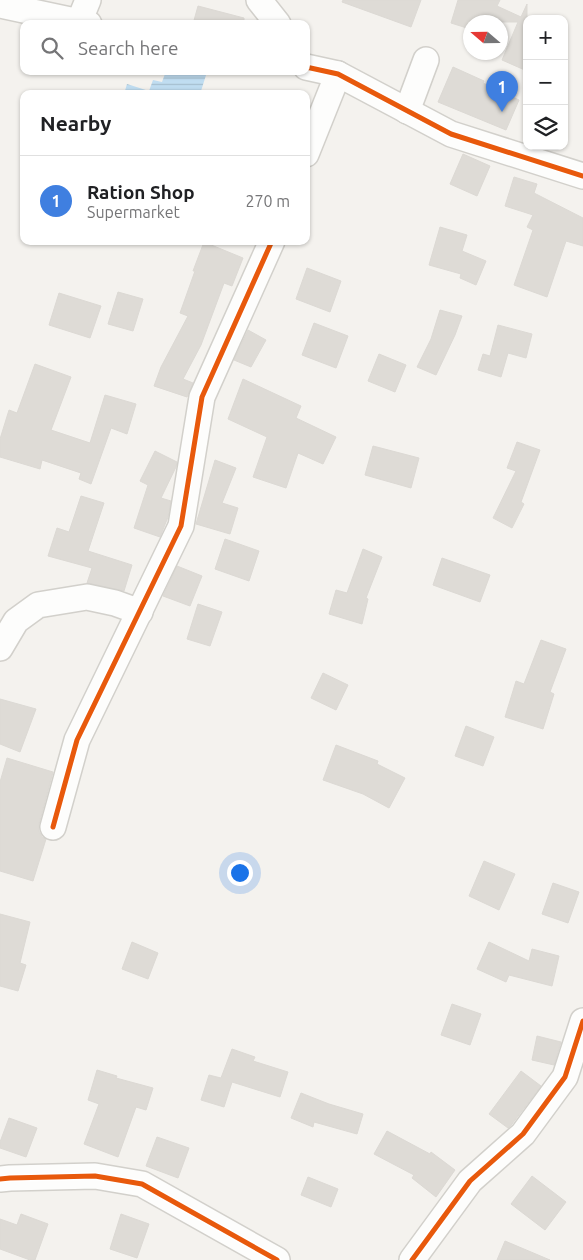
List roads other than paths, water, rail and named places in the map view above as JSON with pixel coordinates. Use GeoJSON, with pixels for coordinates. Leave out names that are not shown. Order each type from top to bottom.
{"type":"FeatureCollection","features":[{"type":"Feature","properties":{"kind":"street"},"geometry":{"type":"LineString","coordinates":[[259,0],[275,20]]}},
{"type":"Feature","properties":{"kind":"street"},"geometry":{"type":"LineString","coordinates":[[0,5],[85,15]]}},
{"type":"Feature","properties":{"kind":"street"},"geometry":{"type":"LineString","coordinates":[[310,53],[323,71],[451,134],[583,176]]}},
{"type":"Feature","properties":{"kind":"street"},"geometry":{"type":"LineString","coordinates":[[407,111],[426,60]]}},
{"type":"Feature","properties":{"kind":"street"},"geometry":{"type":"LineString","coordinates":[[310,134],[323,71]]}},
{"type":"Feature","properties":{"kind":"street"},"geometry":{"type":"LineString","coordinates":[[54,827],[77,740],[181,526],[202,397],[270,245]]}},
{"type":"Feature","properties":{"kind":"street"},"geometry":{"type":"LineString","coordinates":[[0,648],[16,621],[38,605],[87,597],[115,603],[140,612]]}},
{"type":"Feature","properties":{"kind":"street"},"geometry":{"type":"LineString","coordinates":[[412,1260],[470,1181],[523,1134],[565,1077],[583,1021]]}},
{"type":"Feature","properties":{"kind":"street"},"geometry":{"type":"LineString","coordinates":[[0,1179],[94,1176],[142,1184],[278,1260]]}},
{"type":"Feature","properties":{"kind":"water"},"geometry":{"type":"Polygon","coordinates":[[[165,75],[206,75],[201,90],[149,90],[153,80],[162,82],[165,75]]]}},
{"type":"Feature","properties":{"kind":"water"},"geometry":{"type":"Polygon","coordinates":[[[127,84],[146,90],[125,90],[127,84]]]}},
{"type":"Feature","properties":{"kind":"place","name":"Ration Shop"},"geometry":{"type":"Point","coordinates":[502,112]}}]}
